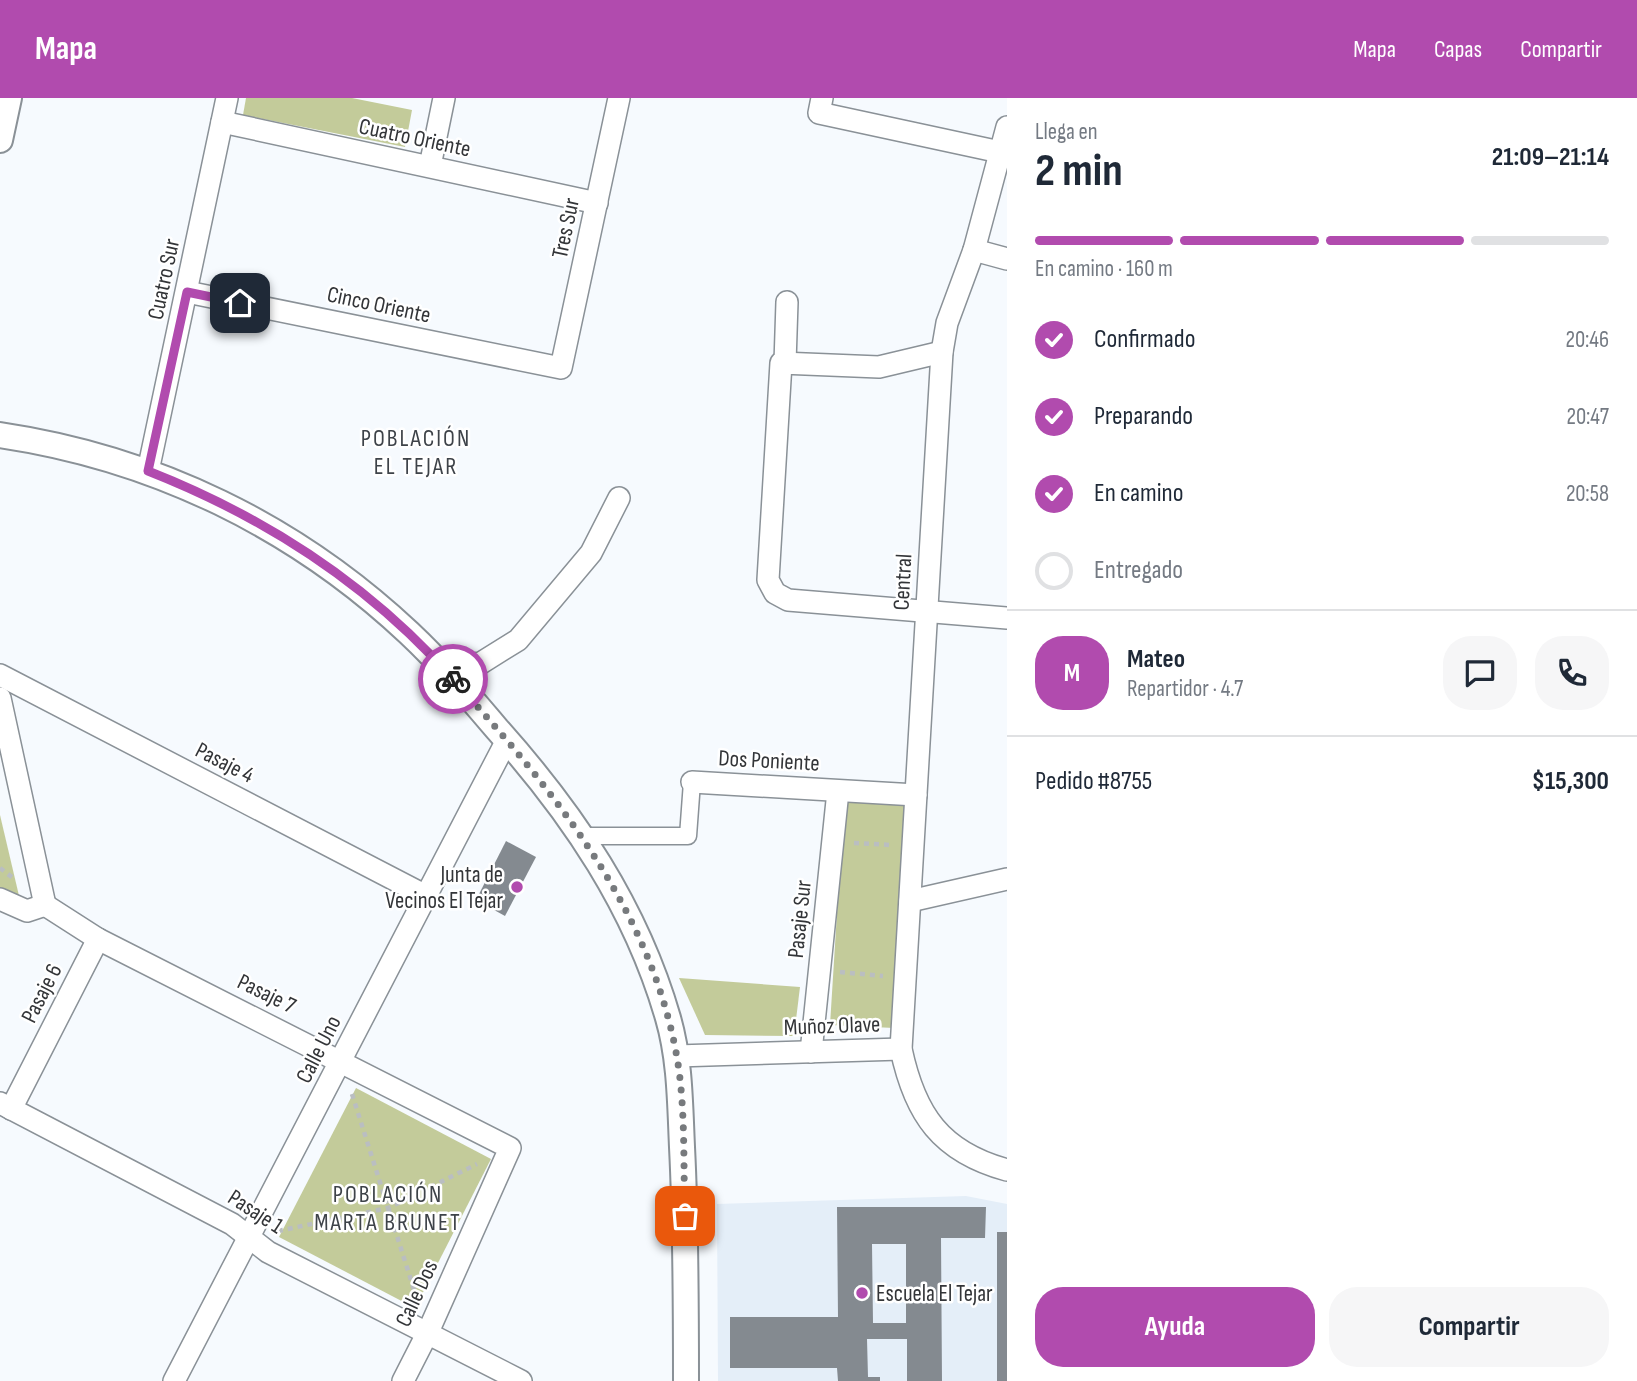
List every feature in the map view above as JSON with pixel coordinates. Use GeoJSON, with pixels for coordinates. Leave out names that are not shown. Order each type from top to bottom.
{"type":"FeatureCollection","features":[{"type":"Feature","properties":{"kind":"street"},"geometry":{"type":"LineString","coordinates":[[0,140],[9,98]]}},
{"type":"Feature","properties":{"kind":"street","name":"Cuatro Sur"},"geometry":{"type":"LineString","coordinates":[[148,471],[227,98]]}},
{"type":"Feature","properties":{"kind":"street","name":"Tres Sur"},"geometry":{"type":"LineString","coordinates":[[561,369],[619,98]]}},
{"type":"Feature","properties":{"kind":"street"},"geometry":{"type":"LineString","coordinates":[[430,166],[440,99]]}},
{"type":"Feature","properties":{"kind":"street"},"geometry":{"type":"LineString","coordinates":[[820,106],[1000,152]]}},
{"type":"Feature","properties":{"kind":"street","name":"Cuatro Oriente"},"geometry":{"type":"LineString","coordinates":[[222,122],[597,203]]}},
{"type":"Feature","properties":{"kind":"street","name":"Central"},"geometry":{"type":"LineString","coordinates":[[901,1049],[942,352],[947,323],[974,250],[1007,127]]}},
{"type":"Feature","properties":{"kind":"street"},"geometry":{"type":"LineString","coordinates":[[974,250],[1007,259]]}},
{"type":"Feature","properties":{"kind":"street","name":"Cinco Oriente"},"geometry":{"type":"LineString","coordinates":[[187,292],[561,369]]}},
{"type":"Feature","properties":{"kind":"street"},"geometry":{"type":"LineString","coordinates":[[787,302],[768,580],[775,593],[788,600],[1007,618]]}},
{"type":"Feature","properties":{"kind":"street"},"geometry":{"type":"LineString","coordinates":[[783,363],[879,367],[942,352]]}},
{"type":"Feature","properties":{"kind":"street"},"geometry":{"type":"LineString","coordinates":[[0,435],[57,445],[148,471],[228,506],[304,550],[378,604],[443,668],[507,740],[584,836],[618,893],[653,971],[677,1056],[685,1233],[687,1381]]}},
{"type":"Feature","properties":{"kind":"street"},"geometry":{"type":"LineString","coordinates":[[443,668],[481,663],[518,640],[591,554],[619,498]]}},
{"type":"Feature","properties":{"kind":"street","name":"Pasaje 4"},"geometry":{"type":"LineString","coordinates":[[0,675],[426,896]]}},
{"type":"Feature","properties":{"kind":"street"},"geometry":{"type":"LineString","coordinates":[[0,698],[45,905],[27,911],[0,899]]}},
{"type":"Feature","properties":{"kind":"street","name":"Calle Uno"},"geometry":{"type":"LineString","coordinates":[[174,1381],[507,740]]}},
{"type":"Feature","properties":{"kind":"street","name":"Dos Poniente"},"geometry":{"type":"LineString","coordinates":[[584,836],[688,836],[692,782],[916,795]]}},
{"type":"Feature","properties":{"kind":"street","name":"Pasaje Sur"},"geometry":{"type":"LineString","coordinates":[[811,1052],[838,791]]}},
{"type":"Feature","properties":{"kind":"street"},"geometry":{"type":"LineString","coordinates":[[910,901],[1007,879]]}},
{"type":"Feature","properties":{"kind":"street","name":"Pasaje 7"},"geometry":{"type":"LineString","coordinates":[[45,905],[99,939],[510,1148]]}},
{"type":"Feature","properties":{"kind":"street","name":"Pasaje 6"},"geometry":{"type":"LineString","coordinates":[[5,1106],[99,939]]}},
{"type":"Feature","properties":{"kind":"street","name":"Muñoz Olave"},"geometry":{"type":"LineString","coordinates":[[677,1056],[901,1049],[911,1087],[939,1134],[963,1153],[1007,1170]]}},
{"type":"Feature","properties":{"kind":"street","name":"Pasaje 1"},"geometry":{"type":"LineString","coordinates":[[5,1106],[232,1224],[268,1252],[521,1381]]}},
{"type":"Feature","properties":{"kind":"street","name":"Calle Dos"},"geometry":{"type":"LineString","coordinates":[[403,1381],[428,1332],[510,1148]]}},
{"type":"Feature","properties":{"kind":"path"},"geometry":{"type":"LineString","coordinates":[[833,841],[913,846]]}},
{"type":"Feature","properties":{"kind":"path"},"geometry":{"type":"LineString","coordinates":[[820,971],[905,978]]}},
{"type":"Feature","properties":{"kind":"path"},"geometry":{"type":"LineString","coordinates":[[341,1060],[428,1332]]}},
{"type":"Feature","properties":{"kind":"path"},"geometry":{"type":"LineString","coordinates":[[249,1237],[388,1208],[510,1148]]}},
{"type":"Feature","properties":{"kind":"shaded area","name":"Escuela El Tejar"},"geometry":{"type":"Polygon","coordinates":[[[966,1196],[1007,1204],[1007,1381],[718,1381],[717,1204],[966,1196]]]}},
{"type":"Feature","properties":{"kind":"green space"},"geometry":{"type":"Polygon","coordinates":[[[246,98],[352,98],[412,110],[405,147],[243,115],[246,98]]]}},
{"type":"Feature","properties":{"kind":"green space"},"geometry":{"type":"Polygon","coordinates":[[[845,786],[908,791],[894,1028],[830,1025],[845,786]]]}},
{"type":"Feature","properties":{"kind":"green space"},"geometry":{"type":"Polygon","coordinates":[[[0,815],[20,900],[0,888],[0,815]]]}},
{"type":"Feature","properties":{"kind":"green space"},"geometry":{"type":"Polygon","coordinates":[[[679,978],[800,987],[794,1036],[705,1035],[679,978]]]}},
{"type":"Feature","properties":{"kind":"green space"},"geometry":{"type":"Polygon","coordinates":[[[356,1088],[491,1159],[415,1308],[279,1237],[356,1088]]]}},
{"type":"Feature","properties":{"kind":"building"},"geometry":{"type":"Polygon","coordinates":[[[506,841],[536,857],[505,916],[476,900],[506,841]]]}},
{"type":"Feature","properties":{"kind":"building"},"geometry":{"type":"Polygon","coordinates":[[[837,1207],[986,1207],[985,1238],[941,1238],[942,1381],[907,1381],[907,1339],[867,1339],[868,1377],[880,1377],[880,1381],[838,1381],[837,1368],[730,1368],[730,1317],[838,1317],[837,1207]],[[872,1244],[873,1323],[906,1323],[906,1244],[872,1244]]]}},
{"type":"Feature","properties":{"kind":"building"},"geometry":{"type":"Polygon","coordinates":[[[997,1232],[1007,1232],[1007,1381],[997,1381],[997,1232]]]}},
{"type":"Feature","properties":{"kind":"way so far"},"geometry":{"type":"LineString","coordinates":[[453,679],[507,740],[584,836],[618,893],[653,971],[677,1056],[685,1216]]}},
{"type":"Feature","properties":{"kind":"place","name":"Junta de Vecinos El Tejar"},"geometry":{"type":"Point","coordinates":[517,887]}},
{"type":"Feature","properties":{"kind":"place","name":"Escuela El Tejar"},"geometry":{"type":"Point","coordinates":[862,1293]}},
{"type":"Feature","properties":{"kind":"district","name":"POBLACIÓN EL TEJAR"},"geometry":{"type":"Point","coordinates":[416,452]}},
{"type":"Feature","properties":{"kind":"district","name":"POBLACIÓN MARTA BRUNET"},"geometry":{"type":"Point","coordinates":[388,1208]}},
{"type":"Feature","properties":{"kind":"route"},"geometry":{"type":"LineString","coordinates":[[240,303],[187,292],[148,471],[228,506],[267,526],[304,550],[378,604],[412,635],[453,679]]}}]}
